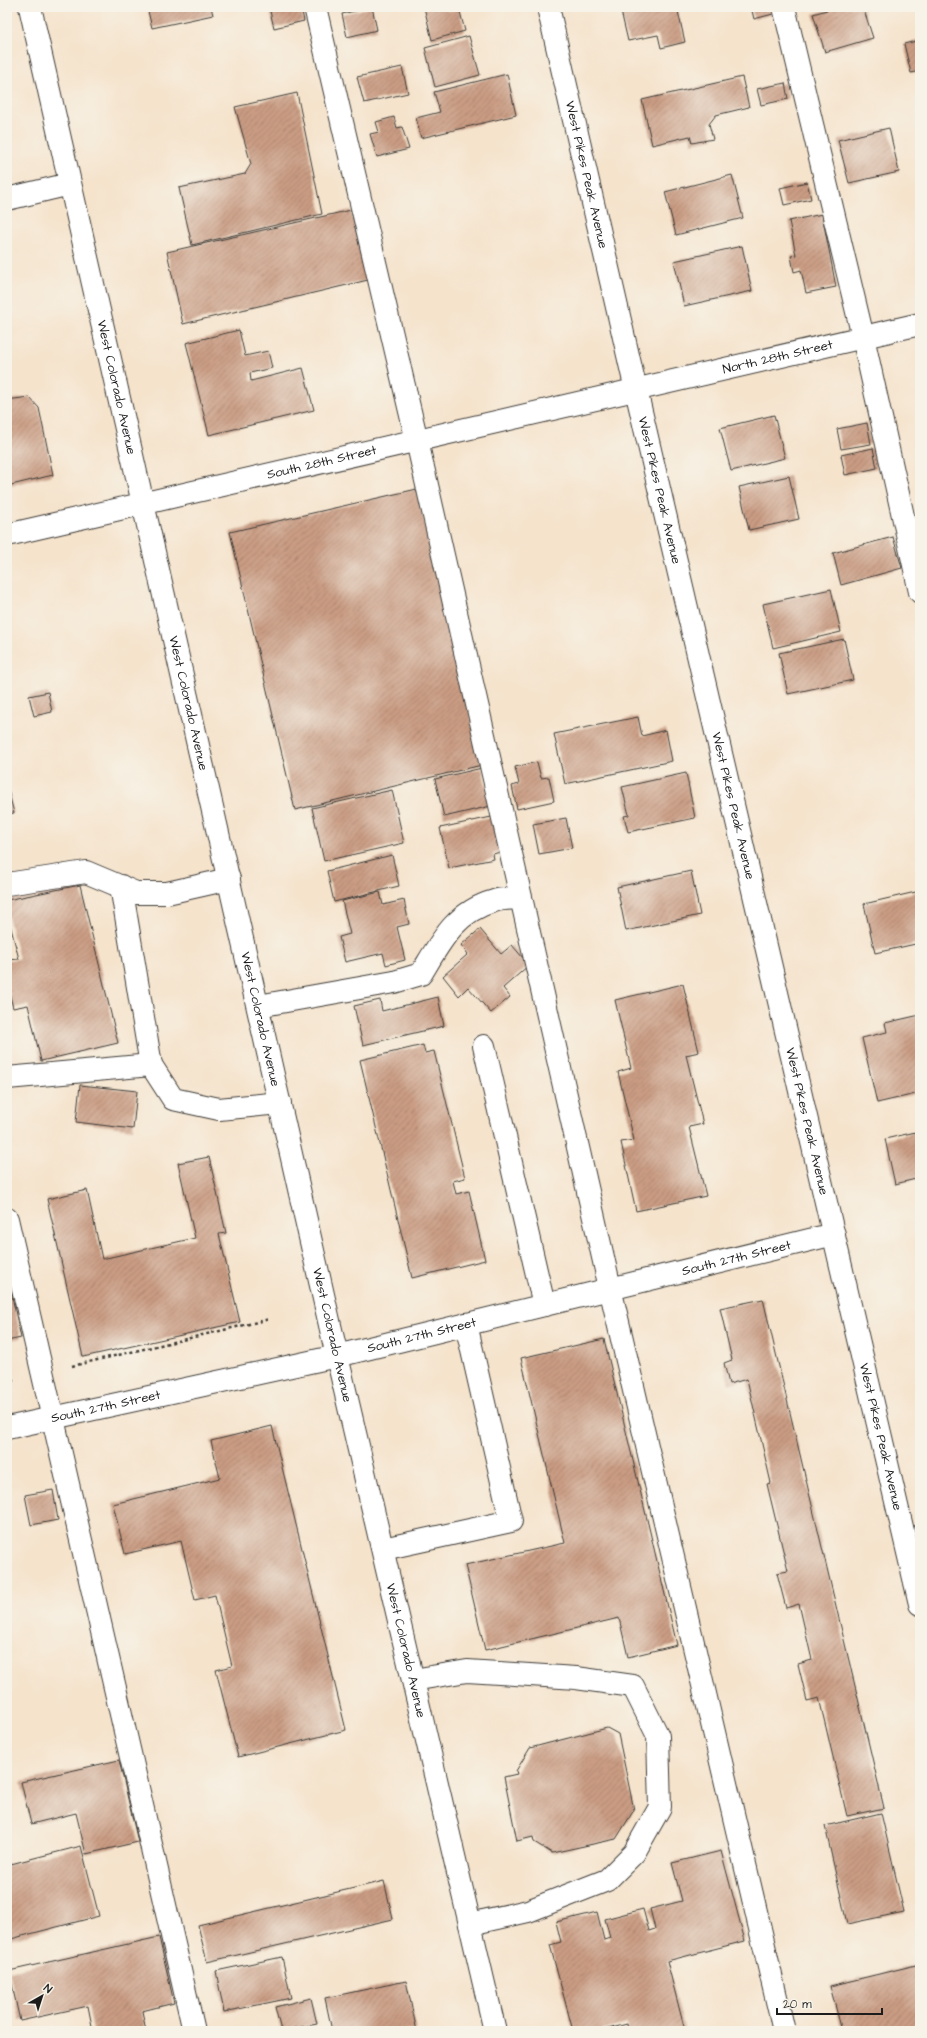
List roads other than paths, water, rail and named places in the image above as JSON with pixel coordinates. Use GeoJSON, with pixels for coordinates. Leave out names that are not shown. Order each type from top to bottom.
{"type":"FeatureCollection","features":[{"type":"Feature","properties":{"kind":"street","name":"West Colorado Avenue"},"geometry":{"type":"LineString","coordinates":[[30,7],[337,1356],[495,2031]]}},
{"type":"Feature","properties":{"kind":"street"},"geometry":{"type":"LineString","coordinates":[[315,7],[417,441],[610,1288],[784,2031]]}},
{"type":"Feature","properties":{"kind":"street","name":"West Pikes Peak Avenue"},"geometry":{"type":"LineString","coordinates":[[548,7],[920,1604]]}},
{"type":"Feature","properties":{"kind":"street"},"geometry":{"type":"LineString","coordinates":[[784,7],[863,337],[920,592]]}},
{"type":"Feature","properties":{"kind":"street"},"geometry":{"type":"LineString","coordinates":[[7,199],[70,184]]}},
{"type":"Feature","properties":{"kind":"street","name":"North 28th Street"},"geometry":{"type":"LineString","coordinates":[[636,390],[920,324]]}},
{"type":"Feature","properties":{"kind":"street","name":"South 28th Street"},"geometry":{"type":"LineString","coordinates":[[7,535],[636,390]]}},
{"type":"Feature","properties":{"kind":"street"},"geometry":{"type":"LineString","coordinates":[[7,884],[86,872],[136,893],[167,893],[229,879]]}},
{"type":"Feature","properties":{"kind":"street"},"geometry":{"type":"LineString","coordinates":[[121,886],[151,1065],[173,1099],[219,1109],[280,1103]]}},
{"type":"Feature","properties":{"kind":"street"},"geometry":{"type":"LineString","coordinates":[[258,1006],[394,982],[421,974],[444,934],[465,913],[494,900],[522,898]]}},
{"type":"Feature","properties":{"kind":"street"},"geometry":{"type":"LineString","coordinates":[[484,1046],[544,1305]]}},
{"type":"Feature","properties":{"kind":"street"},"geometry":{"type":"LineString","coordinates":[[7,1078],[151,1065]]}},
{"type":"Feature","properties":{"kind":"street"},"geometry":{"type":"LineString","coordinates":[[7,1219],[194,2031]]}},
{"type":"Feature","properties":{"kind":"street","name":"South 27th Street"},"geometry":{"type":"LineString","coordinates":[[7,1428],[337,1356],[834,1234]]}},
{"type":"Feature","properties":{"kind":"street"},"geometry":{"type":"LineString","coordinates":[[382,1550],[511,1521],[466,1324]]}},
{"type":"Feature","properties":{"kind":"street"},"geometry":{"type":"LineString","coordinates":[[413,1680],[467,1671],[576,1678],[633,1686],[658,1736],[660,1808],[634,1853],[607,1880],[528,1911],[470,1924]]}}]}
